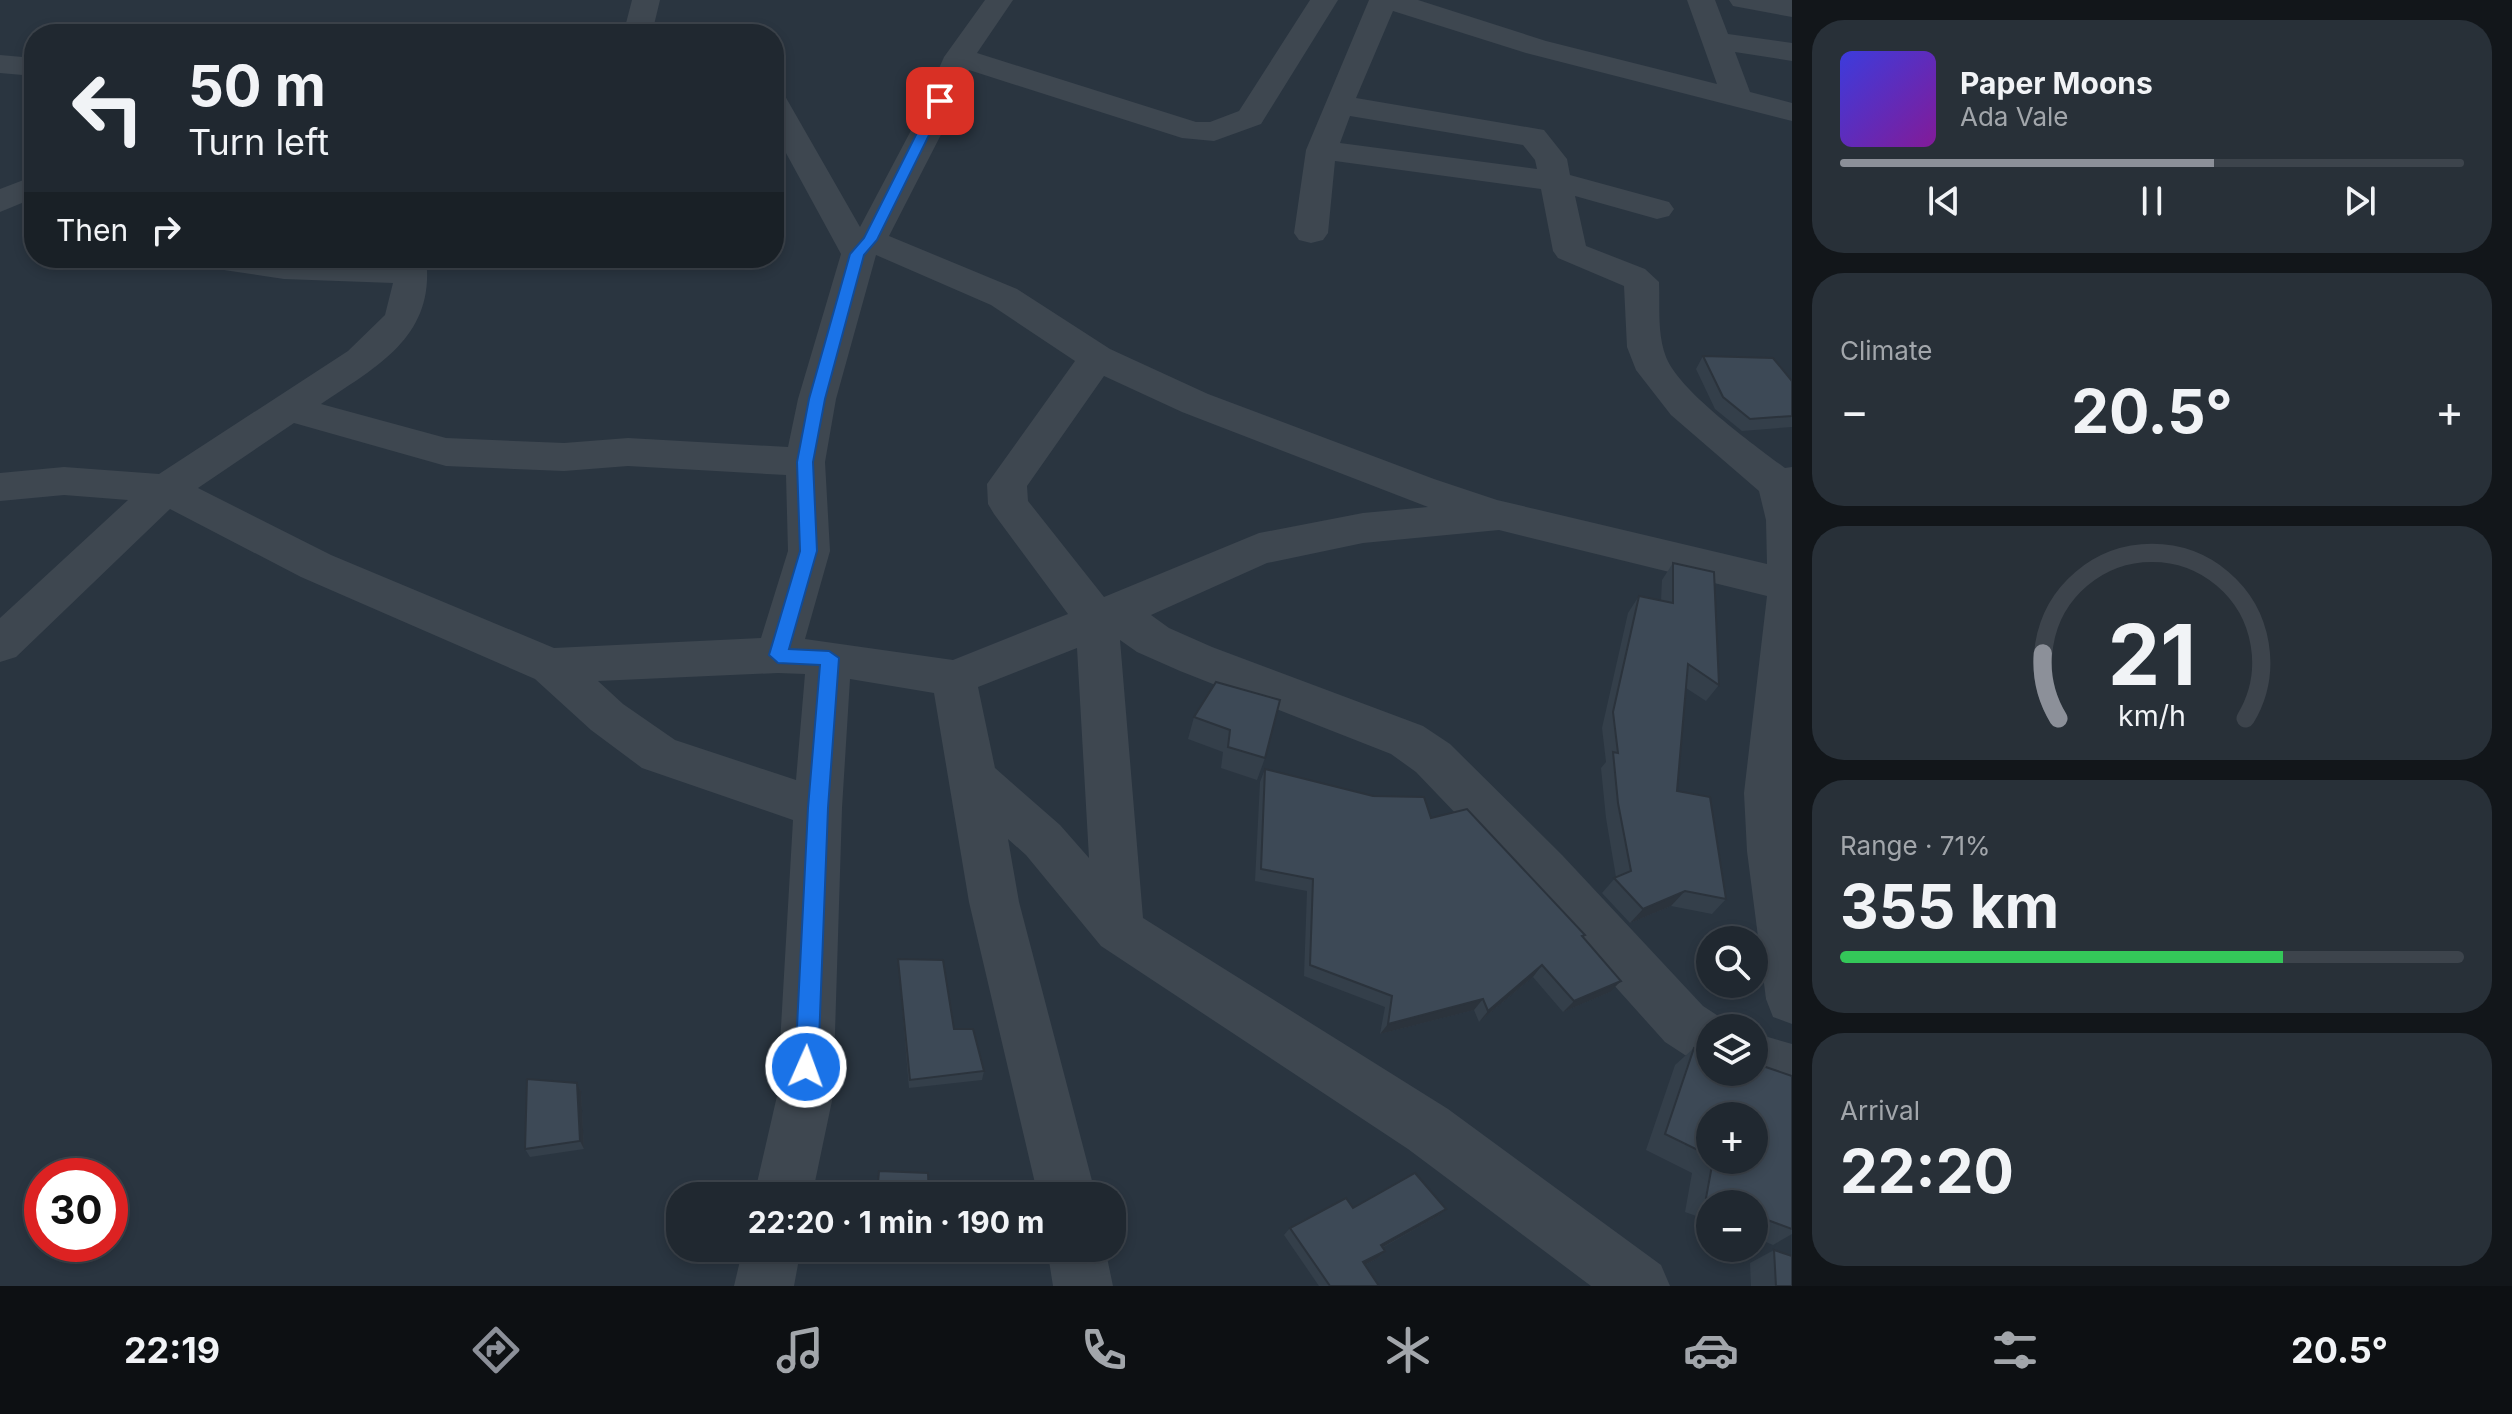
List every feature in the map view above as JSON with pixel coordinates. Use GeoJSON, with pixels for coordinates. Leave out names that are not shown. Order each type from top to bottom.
{"type":"FeatureCollection","features":[{"type":"Feature","properties":{"kind":"street"},"geometry":{"type":"LineString","coordinates":[[640,24],[646,0]]}},
{"type":"Feature","properties":{"kind":"street"},"geometry":{"type":"LineString","coordinates":[[778,655],[809,551],[805,462],[817,399],[864,247],[932,121],[959,57],[999,0]]}},
{"type":"Feature","properties":{"kind":"street"},"geometry":{"type":"LineString","coordinates":[[959,57],[1193,131],[1214,132],[1250,117],[1324,0]]}},
{"type":"Feature","properties":{"kind":"street"},"geometry":{"type":"LineString","coordinates":[[1311,233],[1322,150],[1346,82],[1368,43],[1386,0],[1536,47],[1792,112]]}},
{"type":"Feature","properties":{"kind":"street"},"geometry":{"type":"LineString","coordinates":[[1701,0],[1737,97]]}},
{"type":"Feature","properties":{"kind":"street"},"geometry":{"type":"LineString","coordinates":[[1743,0],[1792,8]]}},
{"type":"Feature","properties":{"kind":"street"},"geometry":{"type":"LineString","coordinates":[[1717,41],[1792,52]]}},
{"type":"Feature","properties":{"kind":"street"},"geometry":{"type":"LineString","coordinates":[[0,64],[24,66]]}},
{"type":"Feature","properties":{"kind":"street"},"geometry":{"type":"LineString","coordinates":[[1340,105],[1533,137],[1551,159],[1570,251],[1583,261],[1631,273],[1641,282],[1647,356],[1657,374],[1737,453],[1785,483],[1790,586],[1768,793],[1782,852],[1792,999]]}},
{"type":"Feature","properties":{"kind":"street"},"geometry":{"type":"LineString","coordinates":[[784,119],[864,247],[1004,297],[1097,358],[1195,403],[1420,489],[1499,515],[1790,586]]}},
{"type":"Feature","properties":{"kind":"street"},"geometry":{"type":"LineString","coordinates":[[1322,150],[1557,181],[1657,209]]}},
{"type":"Feature","properties":{"kind":"street"},"geometry":{"type":"LineString","coordinates":[[0,202],[24,191]]}},
{"type":"Feature","properties":{"kind":"street"},"geometry":{"type":"LineString","coordinates":[[0,216],[24,221]]}},
{"type":"Feature","properties":{"kind":"street"},"geometry":{"type":"LineString","coordinates":[[275,268],[305,271],[358,268]]}},
{"type":"Feature","properties":{"kind":"street"},"geometry":{"type":"LineString","coordinates":[[0,645],[166,489],[361,360],[389,337],[410,303],[410,268]]}},
{"type":"Feature","properties":{"kind":"street"},"geometry":{"type":"LineString","coordinates":[[1097,358],[1007,484],[1008,504],[1105,615],[1196,659],[1256,684],[1345,714],[1407,740],[1420,749],[1544,871],[1684,1024],[1696,1032]]}},
{"type":"Feature","properties":{"kind":"street"},"geometry":{"type":"LineString","coordinates":[[286,407],[366,432],[446,452],[564,457],[628,452],[805,462]]}},
{"type":"Feature","properties":{"kind":"street"},"geometry":{"type":"LineString","coordinates":[[0,487],[64,481],[166,489],[316,566],[551,666],[607,717],[659,754],[818,808]]}},
{"type":"Feature","properties":{"kind":"street"},"geometry":{"type":"LineString","coordinates":[[551,666],[778,655],[829,658],[954,678],[1259,549],[1363,528],[1499,515]]}},
{"type":"Feature","properties":{"kind":"street"},"geometry":{"type":"LineString","coordinates":[[1105,615],[1119,930]]}},
{"type":"Feature","properties":{"kind":"street"},"geometry":{"type":"LineString","coordinates":[[786,1182],[805,1096],[818,808],[829,658]]}},
{"type":"Feature","properties":{"kind":"street"},"geometry":{"type":"LineString","coordinates":[[954,678],[994,902],[1064,1182]]}},
{"type":"Feature","properties":{"kind":"street"},"geometry":{"type":"LineString","coordinates":[[973,778],[1043,840],[1119,930],[1428,1129],[1640,1286]]}},
{"type":"Feature","properties":{"kind":"street"},"geometry":{"type":"LineString","coordinates":[[1768,1063],[1792,1071]]}},
{"type":"Feature","properties":{"kind":"street"},"geometry":{"type":"LineString","coordinates":[[764,1286],[769,1262]]}},
{"type":"Feature","properties":{"kind":"street"},"geometry":{"type":"LineString","coordinates":[[1079,1262],[1083,1286]]}},
{"type":"Feature","properties":{"kind":"building"},"geometry":{"type":"Polygon","coordinates":[[[1703,356],[1773,358],[1792,381],[1792,416],[1750,419],[1723,397],[1703,356]]]}},
{"type":"Feature","properties":{"kind":"building"},"geometry":{"type":"Polygon","coordinates":[[[1673,563],[1714,572],[1719,685],[1688,664],[1677,791],[1710,797],[1726,899],[1685,891],[1643,909],[1614,878],[1631,871],[1618,803],[1613,752],[1618,753],[1613,712],[1639,596],[1673,603],[1673,563]]]}},
{"type":"Feature","properties":{"kind":"building"},"geometry":{"type":"Polygon","coordinates":[[[1216,682],[1280,700],[1265,758],[1228,747],[1230,730],[1194,717],[1216,682]]]}},
{"type":"Feature","properties":{"kind":"building"},"geometry":{"type":"Polygon","coordinates":[[[1265,769],[1373,796],[1424,797],[1431,818],[1467,809],[1585,935],[1582,936],[1621,981],[1574,1001],[1542,965],[1488,1011],[1483,999],[1388,1024],[1392,996],[1310,965],[1313,879],[1261,869],[1265,769]]]}},
{"type":"Feature","properties":{"kind":"building"},"geometry":{"type":"Polygon","coordinates":[[[898,959],[943,960],[954,1029],[973,1029],[984,1071],[910,1080],[898,959]]]}},
{"type":"Feature","properties":{"kind":"building"},"geometry":{"type":"Polygon","coordinates":[[[1694,1048],[1696,1086],[1768,1086],[1768,1068],[1792,1076],[1792,1229],[1768,1220],[1768,1190],[1707,1190],[1710,1174],[1768,1174],[1768,1102],[1696,1102],[1696,1149],[1665,1134],[1694,1048]]]}},
{"type":"Feature","properties":{"kind":"building"},"geometry":{"type":"Polygon","coordinates":[[[527,1079],[577,1083],[580,1141],[525,1149],[527,1079]]]}},
{"type":"Feature","properties":{"kind":"building"},"geometry":{"type":"Polygon","coordinates":[[[879,1171],[928,1173],[928,1182],[878,1182],[879,1171]]]}},
{"type":"Feature","properties":{"kind":"building"},"geometry":{"type":"Polygon","coordinates":[[[1415,1173],[1446,1209],[1381,1245],[1385,1251],[1363,1262],[1379,1286],[1330,1286],[1290,1228],[1346,1198],[1353,1208],[1415,1173]]]}},
{"type":"Feature","properties":{"kind":"building"},"geometry":{"type":"Polygon","coordinates":[[[1774,1250],[1792,1256],[1792,1286],[1776,1286],[1774,1250]]]}},
{"type":"Feature","properties":{"kind":"route"},"geometry":{"type":"LineString","coordinates":[[806,1067],[818,808],[829,658],[778,655],[809,551],[805,462],[817,399],[858,254],[870,240],[940,101]]}}]}
